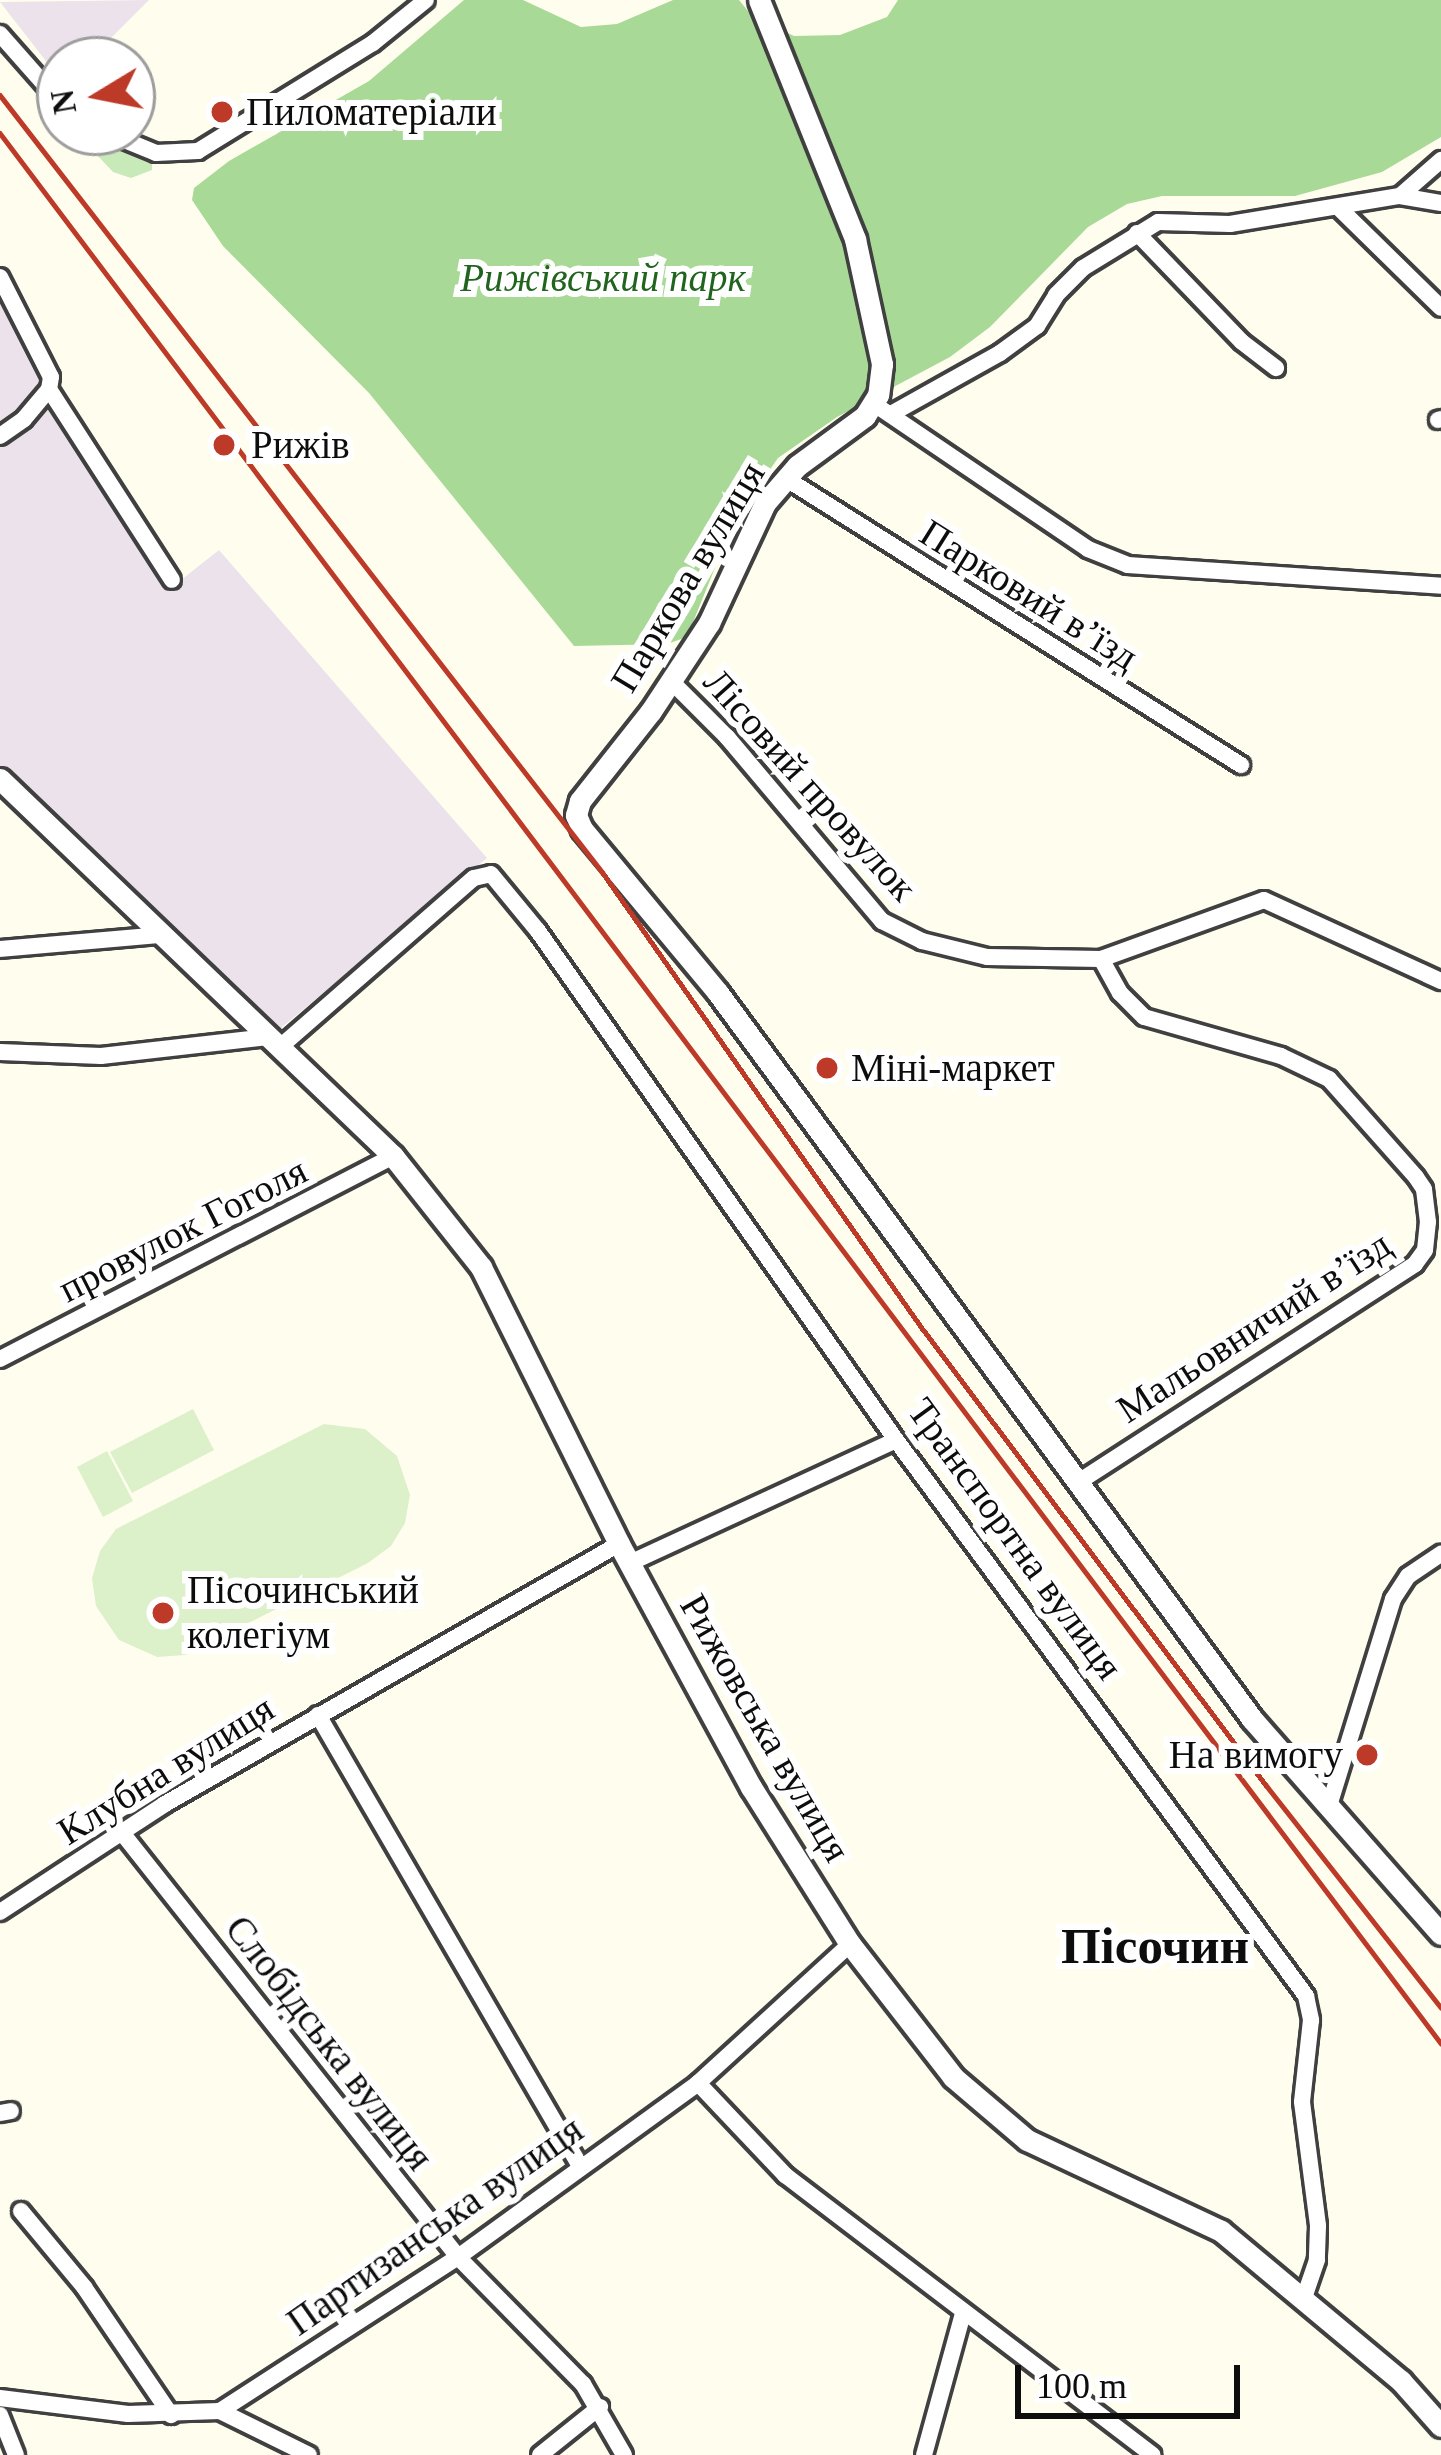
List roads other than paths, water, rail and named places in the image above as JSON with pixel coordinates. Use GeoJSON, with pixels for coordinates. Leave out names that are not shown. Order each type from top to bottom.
{"type":"FeatureCollection","features":[{"type":"Feature","properties":{"kind":"street"},"geometry":{"type":"LineString","coordinates":[[156,154],[189,154],[373,43],[426,0]]}},
{"type":"Feature","properties":{"kind":"street"},"geometry":{"type":"LineString","coordinates":[[759,0],[855,239],[882,364],[882,410],[1088,549],[1128,565],[1441,586]]}},
{"type":"Feature","properties":{"kind":"street"},"geometry":{"type":"LineString","coordinates":[[0,34],[36,75]]}},
{"type":"Feature","properties":{"kind":"street"},"geometry":{"type":"LineString","coordinates":[[1400,196],[1441,160]]}},
{"type":"Feature","properties":{"kind":"street"},"geometry":{"type":"LineString","coordinates":[[1400,196],[1441,203]]}},
{"type":"Feature","properties":{"kind":"street","name":"Паркова вулиця"},"geometry":{"type":"LineString","coordinates":[[1080,1481],[718,993],[582,829],[576,815],[580,801],[672,682],[730,585],[765,503],[785,478],[882,410],[1037,326],[1056,295],[1083,268],[1158,222],[1231,224],[1400,196]]}},
{"type":"Feature","properties":{"kind":"street"},"geometry":{"type":"LineString","coordinates":[[1338,207],[1441,308]]}},
{"type":"Feature","properties":{"kind":"street"},"geometry":{"type":"LineString","coordinates":[[1137,233],[1242,342],[1276,368]]}},
{"type":"Feature","properties":{"kind":"street"},"geometry":{"type":"LineString","coordinates":[[0,277],[51,377],[50,389],[172,580]]}},
{"type":"Feature","properties":{"kind":"street"},"geometry":{"type":"LineString","coordinates":[[0,436],[50,389]]}},
{"type":"Feature","properties":{"kind":"street","name":"Парковий в’їзд"},"geometry":{"type":"LineString","coordinates":[[785,478],[1241,765]]}},
{"type":"Feature","properties":{"kind":"street","name":"Лісовий провулок"},"geometry":{"type":"LineString","coordinates":[[672,682],[727,737],[882,921],[922,940],[987,957],[1101,959],[1264,899],[1441,981]]}},
{"type":"Feature","properties":{"kind":"street","name":"Рижовська вулиця"},"geometry":{"type":"LineString","coordinates":[[0,779],[393,1156],[482,1267],[624,1554],[751,1787],[850,1944],[953,2077],[1027,2140],[1221,2231],[1401,2381],[1441,2426]]}},
{"type":"Feature","properties":{"kind":"street","name":"Транспортна вулиця"},"geometry":{"type":"LineString","coordinates":[[274,1042],[474,878],[491,874],[727,1195],[896,1440],[1306,1996],[1312,2020],[1302,2102],[1318,2226],[1317,2260],[1304,2297]]}},
{"type":"Feature","properties":{"kind":"street"},"geometry":{"type":"LineString","coordinates":[[0,949],[159,935]]}},
{"type":"Feature","properties":{"kind":"street","name":"Мальовничий в’їзд"},"geometry":{"type":"LineString","coordinates":[[1080,1481],[1415,1264],[1425,1250],[1427,1222],[1424,1190],[1416,1177],[1329,1079],[1281,1056],[1144,1017],[1120,993],[1101,959]]}},
{"type":"Feature","properties":{"kind":"street"},"geometry":{"type":"LineString","coordinates":[[0,1052],[101,1056],[274,1042]]}},
{"type":"Feature","properties":{"kind":"street","name":"провулок Гоголя"},"geometry":{"type":"LineString","coordinates":[[0,1359],[393,1156]]}},
{"type":"Feature","properties":{"kind":"street","name":"Клубна вулиця"},"geometry":{"type":"LineString","coordinates":[[0,1912],[318,1715],[624,1554],[896,1440]]}},
{"type":"Feature","properties":{"kind":"street"},"geometry":{"type":"LineString","coordinates":[[1080,1481],[1252,1719],[1441,1934]]}},
{"type":"Feature","properties":{"kind":"street"},"geometry":{"type":"LineString","coordinates":[[1329,1806],[1394,1599],[1408,1576],[1441,1553]]}},
{"type":"Feature","properties":{"kind":"street"},"geometry":{"type":"LineString","coordinates":[[318,1715],[580,2166]]}},
{"type":"Feature","properties":{"kind":"street","name":"Слобідська вулиця"},"geometry":{"type":"LineString","coordinates":[[123,1834],[458,2257],[600,2407],[624,2455]]}},
{"type":"Feature","properties":{"kind":"street","name":"Партизанська вулиця"},"geometry":{"type":"LineString","coordinates":[[0,2398],[171,2415],[220,2411],[458,2257],[698,2083],[850,1944]]}},
{"type":"Feature","properties":{"kind":"street"},"geometry":{"type":"LineString","coordinates":[[698,2083],[785,2175],[1153,2455]]}},
{"type":"Feature","properties":{"kind":"street"},"geometry":{"type":"LineString","coordinates":[[21,2211],[84,2287],[171,2415]]}},
{"type":"Feature","properties":{"kind":"street"},"geometry":{"type":"LineString","coordinates":[[924,2455],[963,2313]]}},
{"type":"Feature","properties":{"kind":"street"},"geometry":{"type":"LineString","coordinates":[[540,2455],[600,2407]]}},
{"type":"Feature","properties":{"kind":"street"},"geometry":{"type":"LineString","coordinates":[[220,2411],[309,2455]]}},
{"type":"Feature","properties":{"kind":"street"},"geometry":{"type":"LineString","coordinates":[[0,2415],[16,2455]]}},
{"type":"Feature","properties":{"kind":"railway"},"geometry":{"type":"LineString","coordinates":[[0,95],[603,873],[922,1328],[1266,1785],[1441,2007]]}},
{"type":"Feature","properties":{"kind":"railway"},"geometry":{"type":"LineString","coordinates":[[0,133],[1441,2043]]}},
{"type":"Feature","properties":{"kind":"place","name":"Пиломатеріали"},"geometry":{"type":"Point","coordinates":[222,112]}},
{"type":"Feature","properties":{"kind":"place","name":"Рижів"},"geometry":{"type":"Point","coordinates":[224,445]}},
{"type":"Feature","properties":{"kind":"place","name":"Міні-маркет"},"geometry":{"type":"Point","coordinates":[827,1068]}},
{"type":"Feature","properties":{"kind":"place","name":"Пісочинський колегіум"},"geometry":{"type":"Point","coordinates":[163,1613]}},
{"type":"Feature","properties":{"kind":"place","name":"На вимогу"},"geometry":{"type":"Point","coordinates":[1367,1755]}},
{"type":"Feature","properties":{"kind":"district","name":"Пісочин"},"geometry":{"type":"Point","coordinates":[1155,1946]}},
{"type":"Feature","properties":{"kind":"park label","name":"Рижівський парк"},"geometry":{"type":"Point","coordinates":[603,278]}}]}
